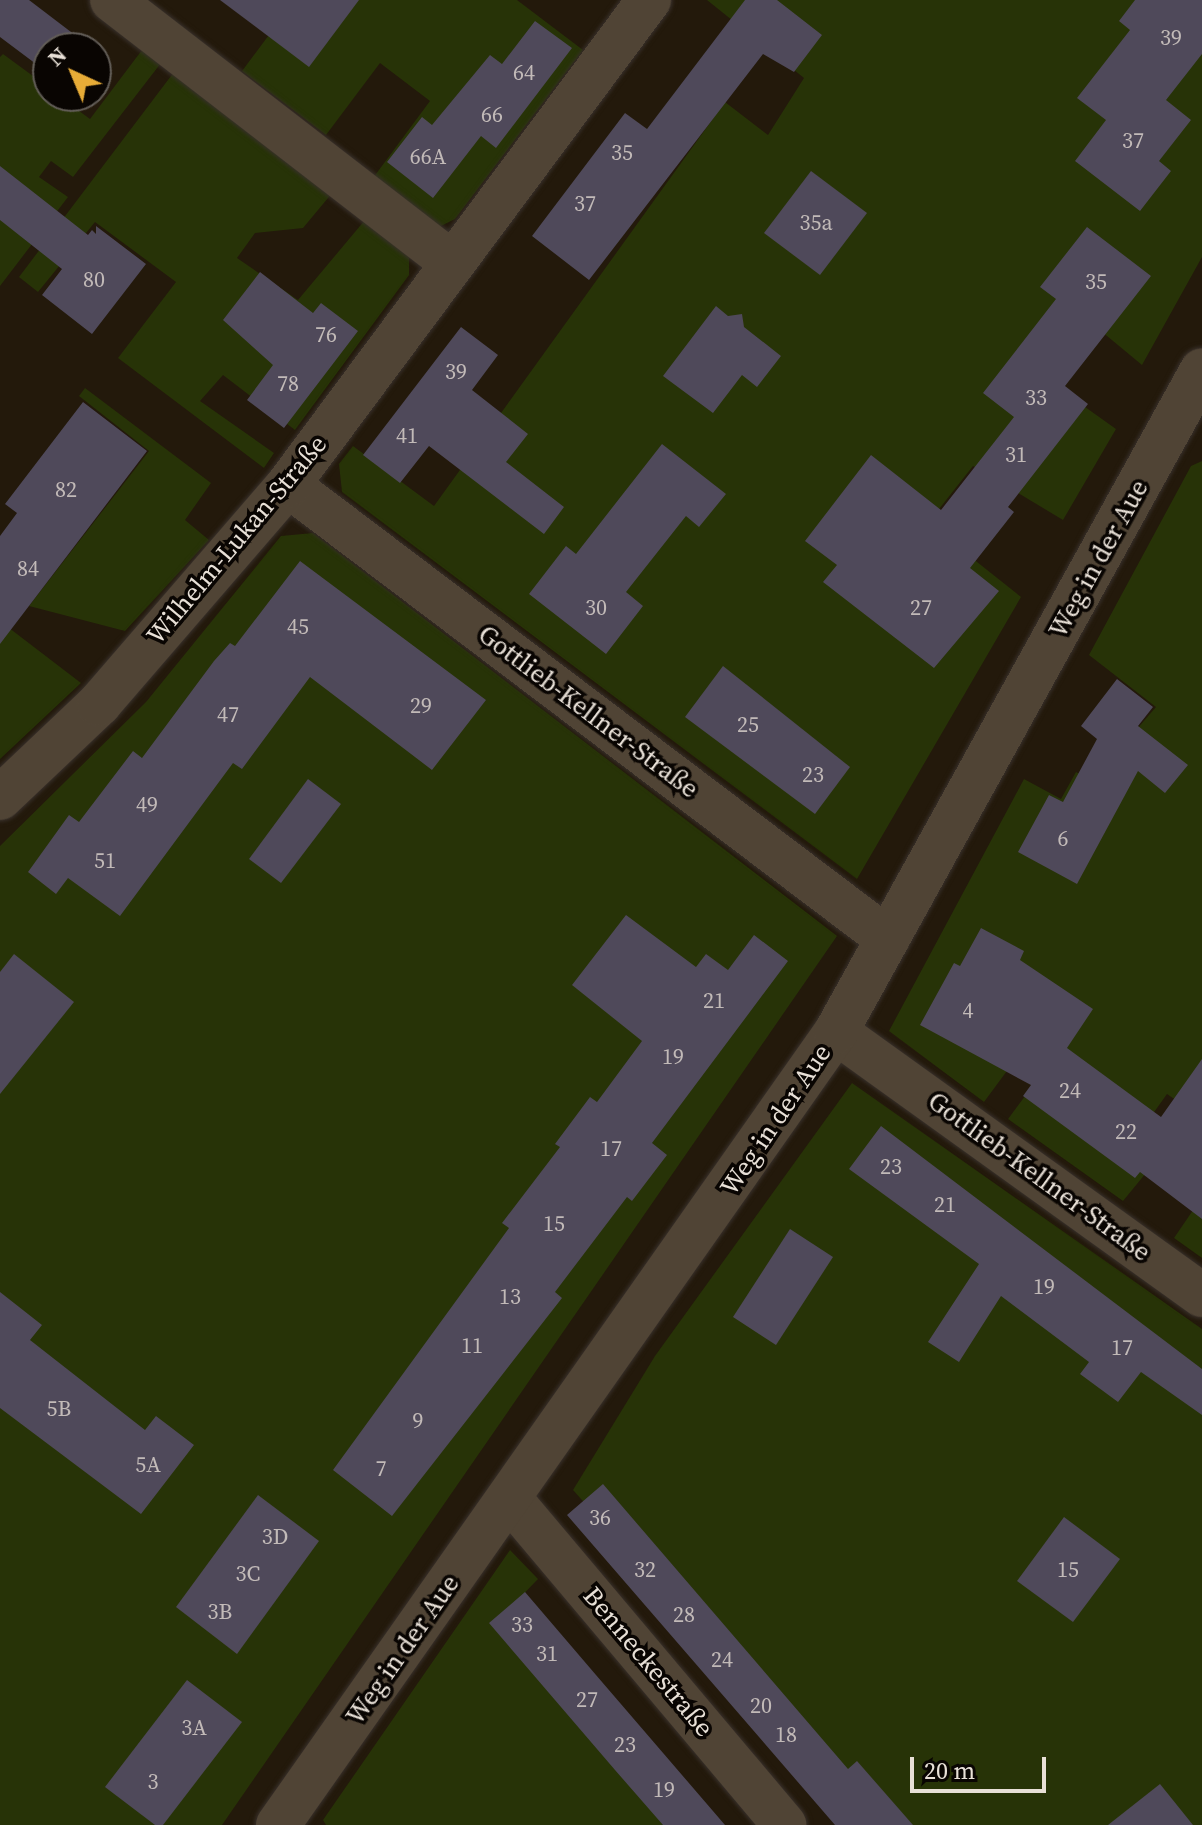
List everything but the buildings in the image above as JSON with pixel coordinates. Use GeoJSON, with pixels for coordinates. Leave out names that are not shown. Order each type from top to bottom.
{"type":"FeatureCollection","features":[{"type":"Feature","properties":{"kind":"street"},"geometry":{"type":"LineString","coordinates":[[112,0],[452,263]]}},
{"type":"Feature","properties":{"kind":"street","name":"Wilhelm-Lukan-Straße"},"geometry":{"type":"LineString","coordinates":[[0,798],[99,704],[288,485],[649,0]]}},
{"type":"Feature","properties":{"kind":"street","name":"Weg in der Aue"},"geometry":{"type":"LineString","coordinates":[[278,1825],[836,1032],[1192,416],[1202,370]]}},
{"type":"Feature","properties":{"kind":"street","name":"Gottlieb-Kellner-Straße"},"geometry":{"type":"LineString","coordinates":[[288,485],[888,939]]}},
{"type":"Feature","properties":{"kind":"street","name":"Gottlieb-Kellner-Straße"},"geometry":{"type":"LineString","coordinates":[[836,1032],[1202,1295]]}},
{"type":"Feature","properties":{"kind":"street","name":"Benneckestraße"},"geometry":{"type":"LineString","coordinates":[[510,1499],[785,1825]]}},
{"type":"Feature","properties":{"kind":"green space"},"geometry":{"type":"Polygon","coordinates":[[[295,0],[517,0],[583,50],[455,219],[439,227],[373,178],[430,101],[380,63],[326,135],[242,71],[295,0]]]}},
{"type":"Feature","properties":{"kind":"green space"},"geometry":{"type":"Polygon","coordinates":[[[707,0],[1202,0],[1202,257],[1142,365],[1066,302],[1022,362],[1116,429],[1063,520],[973,466],[928,523],[1021,597],[857,879],[342,492],[339,464],[353,446],[434,506],[725,102],[768,135],[804,78],[707,0]]]}},
{"type":"Feature","properties":{"kind":"green space"},"geometry":{"type":"Polygon","coordinates":[[[142,50],[161,63],[73,177],[51,161],[39,177],[68,197],[0,286],[0,57],[3,54],[32,75],[32,112],[81,112],[90,119],[95,112],[112,112],[112,90],[142,50]]]}},
{"type":"Feature","properties":{"kind":"green space"},"geometry":{"type":"Polygon","coordinates":[[[174,72],[333,192],[303,228],[255,233],[237,258],[298,300],[365,220],[409,252],[409,275],[295,430],[223,375],[200,401],[274,453],[264,468],[118,358],[176,282],[95,222],[38,292],[19,277],[174,72]]]}},
{"type":"Feature","properties":{"kind":"green space"},"geometry":{"type":"Polygon","coordinates":[[[85,388],[211,483],[185,520],[209,540],[125,631],[29,606],[149,451],[79,396],[85,388]]]}},
{"type":"Feature","properties":{"kind":"green space"},"geometry":{"type":"Polygon","coordinates":[[[1202,461],[1202,1118],[1167,1094],[1152,1115],[1178,1134],[1123,1201],[1008,1119],[1067,1039],[1043,1022],[984,1102],[889,1031],[1024,779],[1061,799],[1076,772],[1092,781],[1156,707],[1089,655],[1191,466],[1202,461]]]}},
{"type":"Feature","properties":{"kind":"green space"},"geometry":{"type":"Polygon","coordinates":[[[313,533],[837,936],[222,1825],[0,1825],[0,846],[146,702],[281,536],[313,533]]]}},
{"type":"Feature","properties":{"kind":"green space"},"geometry":{"type":"Polygon","coordinates":[[[0,621],[81,683],[0,759],[0,621]]]}},
{"type":"Feature","properties":{"kind":"green space"},"geometry":{"type":"Polygon","coordinates":[[[852,1083],[1202,1329],[1202,1825],[872,1825],[573,1490],[655,1356],[852,1083]]]}},
{"type":"Feature","properties":{"kind":"green space"},"geometry":{"type":"Polygon","coordinates":[[[1202,1197],[1202,1258],[1174,1238],[1202,1197]]]}},
{"type":"Feature","properties":{"kind":"green space"},"geometry":{"type":"Polygon","coordinates":[[[510,1550],[538,1579],[512,1606],[702,1825],[326,1825],[323,1820],[510,1550]]]}}]}
